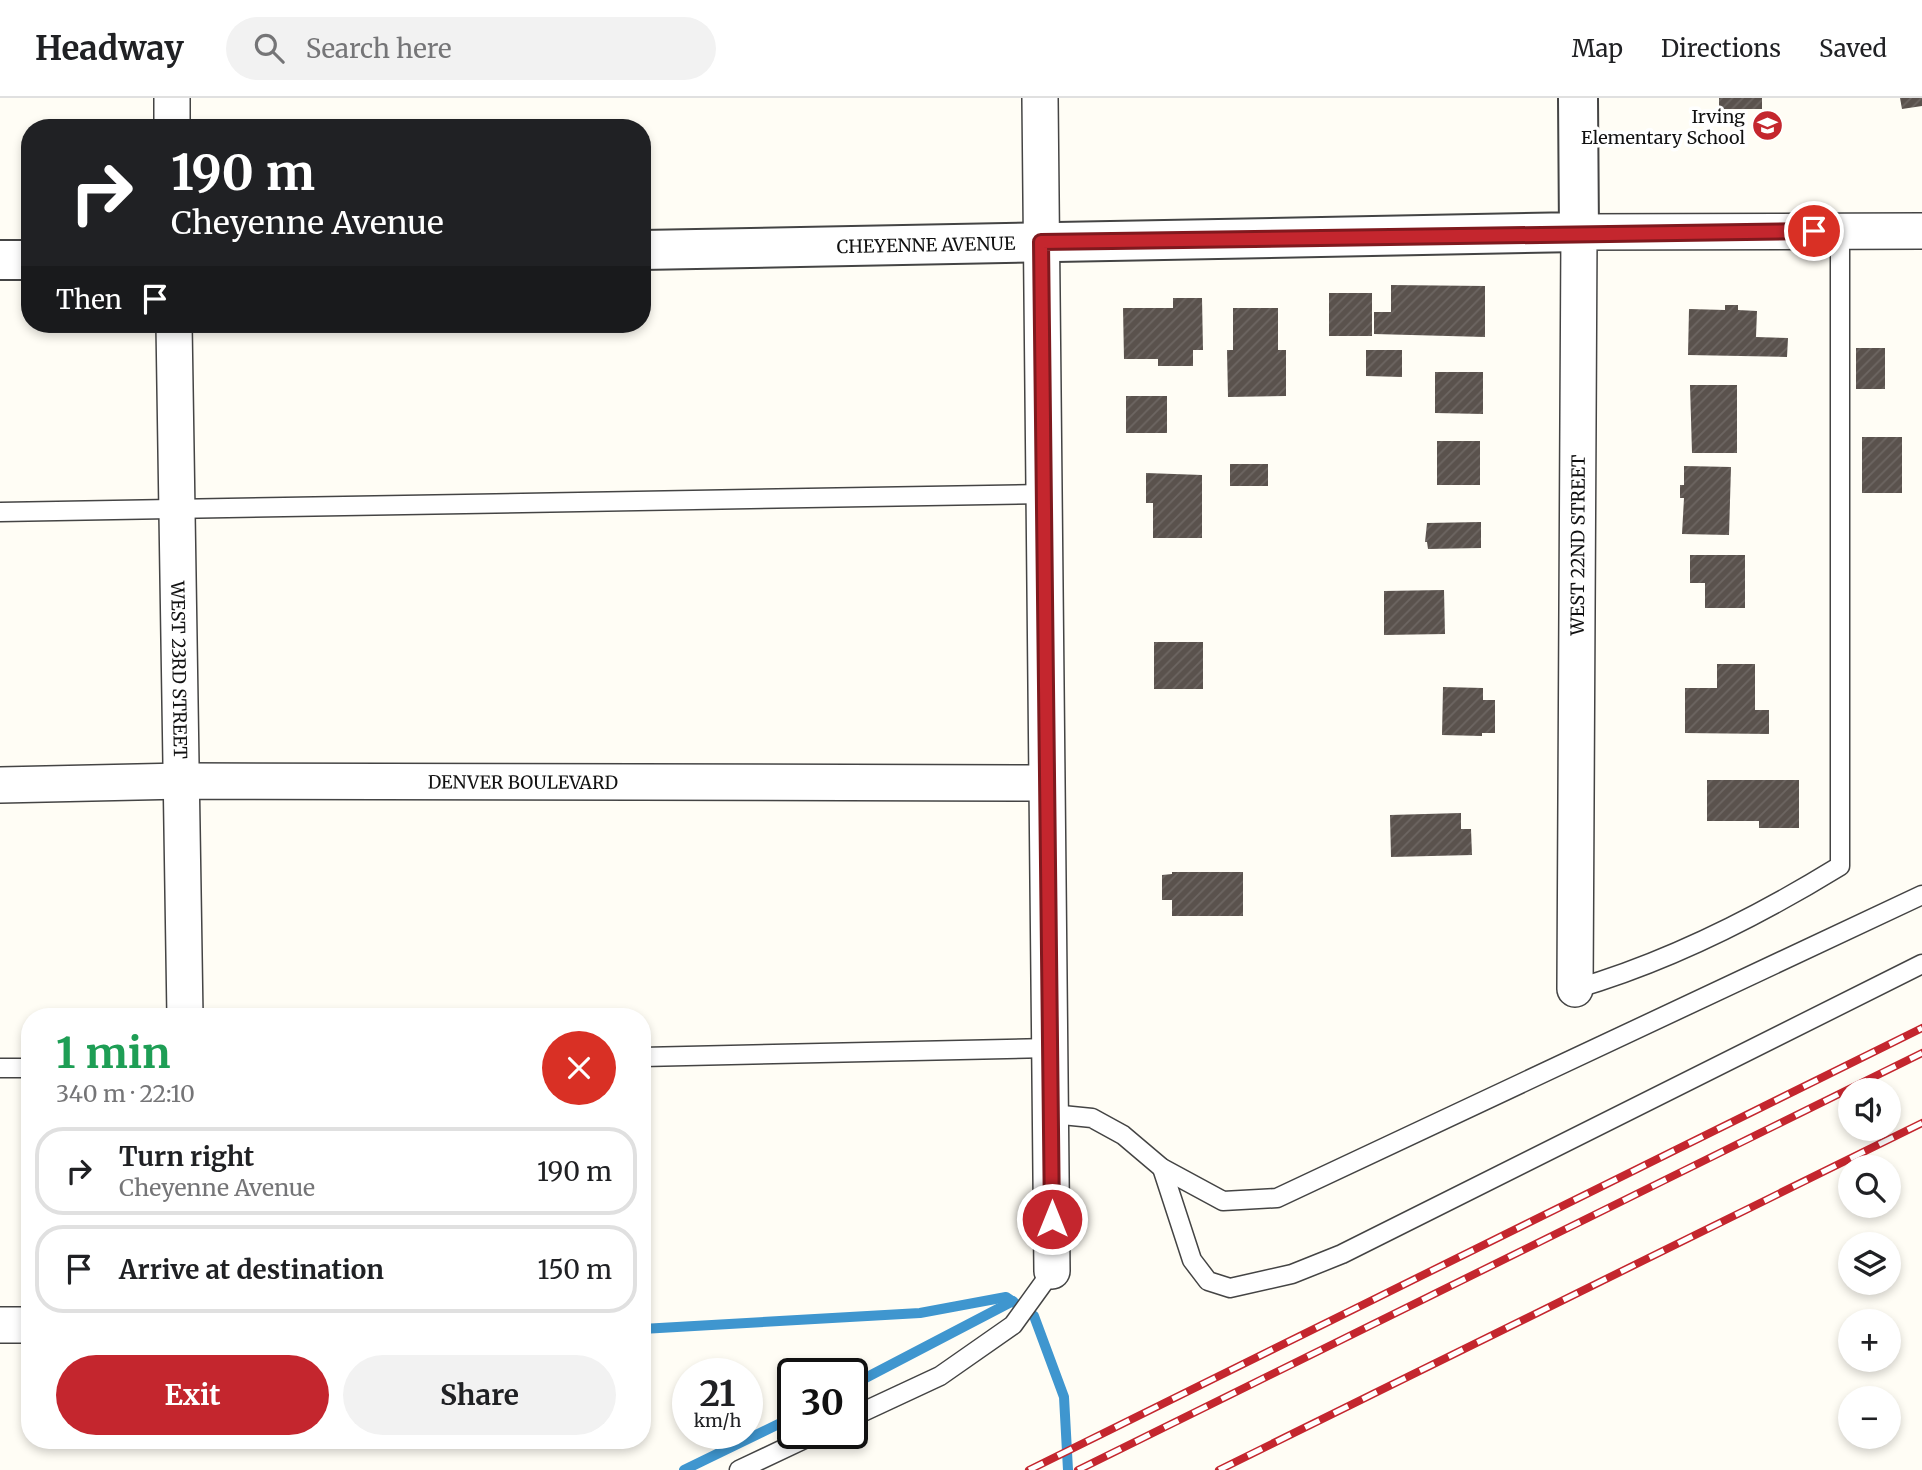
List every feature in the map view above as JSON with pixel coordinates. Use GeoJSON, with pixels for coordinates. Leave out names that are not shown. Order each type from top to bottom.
{"type":"FeatureCollection","features":[{"type":"Feature","properties":{"kind":"street"},"geometry":{"type":"LineString","coordinates":[[172,98],[172,119]]}},
{"type":"Feature","properties":{"kind":"street"},"geometry":{"type":"LineString","coordinates":[[1040,98],[1052,1271]]}},
{"type":"Feature","properties":{"kind":"street","name":"WEST 22ND STREET"},"geometry":{"type":"LineString","coordinates":[[1574,989],[1578,98]]}},
{"type":"Feature","properties":{"kind":"street","name":"CHEYENNE AVENUE"},"geometry":{"type":"LineString","coordinates":[[651,250],[1579,232],[1922,231]]}},
{"type":"Feature","properties":{"kind":"street"},"geometry":{"type":"LineString","coordinates":[[0,260],[21,260]]}},
{"type":"Feature","properties":{"kind":"street","name":"WEST 23RD STREET"},"geometry":{"type":"LineString","coordinates":[[174,333],[185,1008]]}},
{"type":"Feature","properties":{"kind":"street","name":"DENVER BOULEVARD"},"geometry":{"type":"LineString","coordinates":[[0,785],[183,781],[1046,783]]}},
{"type":"Feature","properties":{"kind":"street"},"geometry":{"type":"LineString","coordinates":[[0,1325],[21,1325]]}},
{"type":"Feature","properties":{"kind":"lane"},"geometry":{"type":"LineString","coordinates":[[1574,989],[1629,973],[1778,904],[1840,866],[1840,231]]}},
{"type":"Feature","properties":{"kind":"lane"},"geometry":{"type":"LineString","coordinates":[[0,512],[1044,494]]}},
{"type":"Feature","properties":{"kind":"lane"},"geometry":{"type":"LineString","coordinates":[[1052,1114],[1092,1118],[1123,1135],[1162,1168],[1223,1201],[1277,1198],[1922,895]]}},
{"type":"Feature","properties":{"kind":"lane"},"geometry":{"type":"LineString","coordinates":[[1162,1168],[1192,1260],[1208,1281],[1230,1288],[1292,1274],[1342,1254],[1922,964]]}},
{"type":"Feature","properties":{"kind":"lane"},"geometry":{"type":"LineString","coordinates":[[651,1057],[1049,1048]]}},
{"type":"Feature","properties":{"kind":"lane"},"geometry":{"type":"LineString","coordinates":[[0,1068],[21,1068]]}},
{"type":"Feature","properties":{"kind":"lane"},"geometry":{"type":"LineString","coordinates":[[868,1410],[940,1376],[1013,1325],[1052,1271]]}},
{"type":"Feature","properties":{"kind":"lane"},"geometry":{"type":"LineString","coordinates":[[739,1470],[783,1449]]}},
{"type":"Feature","properties":{"kind":"building"},"geometry":{"type":"Polygon","coordinates":[[[1719,98],[1762,98],[1762,109],[1719,109],[1719,98]]]}},
{"type":"Feature","properties":{"kind":"building"},"geometry":{"type":"Polygon","coordinates":[[[1900,98],[1922,98],[1922,106],[1902,109],[1900,98]]]}},
{"type":"Feature","properties":{"kind":"building"},"geometry":{"type":"Polygon","coordinates":[[[1391,285],[1485,286],[1485,337],[1374,334],[1374,312],[1391,312],[1391,285]]]}},
{"type":"Feature","properties":{"kind":"building"},"geometry":{"type":"Polygon","coordinates":[[[1329,293],[1372,293],[1372,336],[1329,336],[1329,293]]]}},
{"type":"Feature","properties":{"kind":"building"},"geometry":{"type":"Polygon","coordinates":[[[1173,298],[1202,298],[1203,350],[1193,350],[1193,366],[1158,366],[1158,359],[1124,359],[1123,308],[1173,308],[1173,298]]]}},
{"type":"Feature","properties":{"kind":"building"},"geometry":{"type":"Polygon","coordinates":[[[1725,305],[1738,305],[1738,310],[1757,311],[1756,337],[1788,338],[1787,357],[1688,355],[1689,309],[1725,310],[1725,305]]]}},
{"type":"Feature","properties":{"kind":"building"},"geometry":{"type":"Polygon","coordinates":[[[1233,308],[1278,308],[1278,350],[1286,350],[1286,396],[1228,397],[1227,350],[1233,350],[1233,308]]]}},
{"type":"Feature","properties":{"kind":"building"},"geometry":{"type":"Polygon","coordinates":[[[1856,348],[1885,348],[1885,389],[1856,389],[1856,348]]]}},
{"type":"Feature","properties":{"kind":"building"},"geometry":{"type":"Polygon","coordinates":[[[1366,350],[1402,350],[1402,377],[1366,376],[1366,350]]]}},
{"type":"Feature","properties":{"kind":"building"},"geometry":{"type":"Polygon","coordinates":[[[1435,372],[1483,372],[1483,414],[1435,413],[1435,372]]]}},
{"type":"Feature","properties":{"kind":"building"},"geometry":{"type":"Polygon","coordinates":[[[1690,385],[1737,385],[1737,453],[1692,453],[1690,385]]]}},
{"type":"Feature","properties":{"kind":"building"},"geometry":{"type":"Polygon","coordinates":[[[1126,396],[1167,396],[1167,433],[1126,433],[1126,396]]]}},
{"type":"Feature","properties":{"kind":"building"},"geometry":{"type":"Polygon","coordinates":[[[1862,437],[1902,437],[1902,493],[1862,493],[1862,437]]]}},
{"type":"Feature","properties":{"kind":"building"},"geometry":{"type":"Polygon","coordinates":[[[1437,441],[1480,441],[1480,485],[1437,485],[1437,441]]]}},
{"type":"Feature","properties":{"kind":"building"},"geometry":{"type":"Polygon","coordinates":[[[1230,464],[1268,464],[1268,486],[1230,486],[1230,464]]]}},
{"type":"Feature","properties":{"kind":"building"},"geometry":{"type":"Polygon","coordinates":[[[1684,466],[1731,467],[1729,535],[1682,534],[1684,498],[1680,498],[1680,485],[1684,485],[1684,466]]]}},
{"type":"Feature","properties":{"kind":"building"},"geometry":{"type":"Polygon","coordinates":[[[1146,473],[1202,475],[1202,538],[1153,538],[1153,503],[1146,503],[1146,473]]]}},
{"type":"Feature","properties":{"kind":"building"},"geometry":{"type":"Polygon","coordinates":[[[1481,522],[1481,548],[1428,549],[1425,542],[1427,523],[1481,522]]]}},
{"type":"Feature","properties":{"kind":"building"},"geometry":{"type":"Polygon","coordinates":[[[1690,555],[1745,555],[1745,608],[1705,608],[1705,583],[1690,583],[1690,555]]]}},
{"type":"Feature","properties":{"kind":"building"},"geometry":{"type":"Polygon","coordinates":[[[1444,590],[1445,634],[1384,635],[1384,591],[1444,590]]]}},
{"type":"Feature","properties":{"kind":"building"},"geometry":{"type":"Polygon","coordinates":[[[1154,642],[1203,642],[1203,689],[1154,689],[1154,642]]]}},
{"type":"Feature","properties":{"kind":"building"},"geometry":{"type":"Polygon","coordinates":[[[1717,664],[1755,664],[1755,710],[1769,710],[1769,734],[1685,733],[1685,688],[1717,688],[1717,664]]]}},
{"type":"Feature","properties":{"kind":"building"},"geometry":{"type":"Polygon","coordinates":[[[1443,687],[1483,688],[1483,700],[1495,700],[1495,733],[1482,733],[1482,736],[1442,735],[1443,687]]]}},
{"type":"Feature","properties":{"kind":"building"},"geometry":{"type":"Polygon","coordinates":[[[1707,780],[1799,780],[1799,828],[1759,828],[1759,821],[1707,821],[1707,780]]]}},
{"type":"Feature","properties":{"kind":"building"},"geometry":{"type":"Polygon","coordinates":[[[1461,813],[1461,829],[1471,829],[1472,855],[1391,857],[1390,815],[1461,813]]]}},
{"type":"Feature","properties":{"kind":"building"},"geometry":{"type":"Polygon","coordinates":[[[1172,872],[1243,872],[1243,916],[1172,916],[1172,900],[1162,900],[1162,875],[1172,872]]]}},
{"type":"Feature","properties":{"kind":"waterway"},"geometry":{"type":"LineString","coordinates":[[651,1328],[920,1313],[1006,1297],[1034,1316],[1064,1397],[1068,1470]]}},
{"type":"Feature","properties":{"kind":"waterway"},"geometry":{"type":"LineString","coordinates":[[868,1377],[1013,1301]]}},
{"type":"Feature","properties":{"kind":"waterway"},"geometry":{"type":"LineString","coordinates":[[684,1470],[777,1425]]}},
{"type":"Feature","properties":{"kind":"railway"},"geometry":{"type":"LineString","coordinates":[[1029,1470],[1922,1028]]}},
{"type":"Feature","properties":{"kind":"railway"},"geometry":{"type":"LineString","coordinates":[[1078,1470],[1922,1053]]}},
{"type":"Feature","properties":{"kind":"railway"},"geometry":{"type":"LineString","coordinates":[[1219,1470],[1922,1123]]}},
{"type":"Feature","properties":{"kind":"place","name":"Irving Elementary School"},"geometry":{"type":"Point","coordinates":[1768,126]}},
{"type":"Feature","properties":{"kind":"route"},"geometry":{"type":"LineString","coordinates":[[1052,1219],[1041,242],[1579,232],[1814,231]]}}]}
